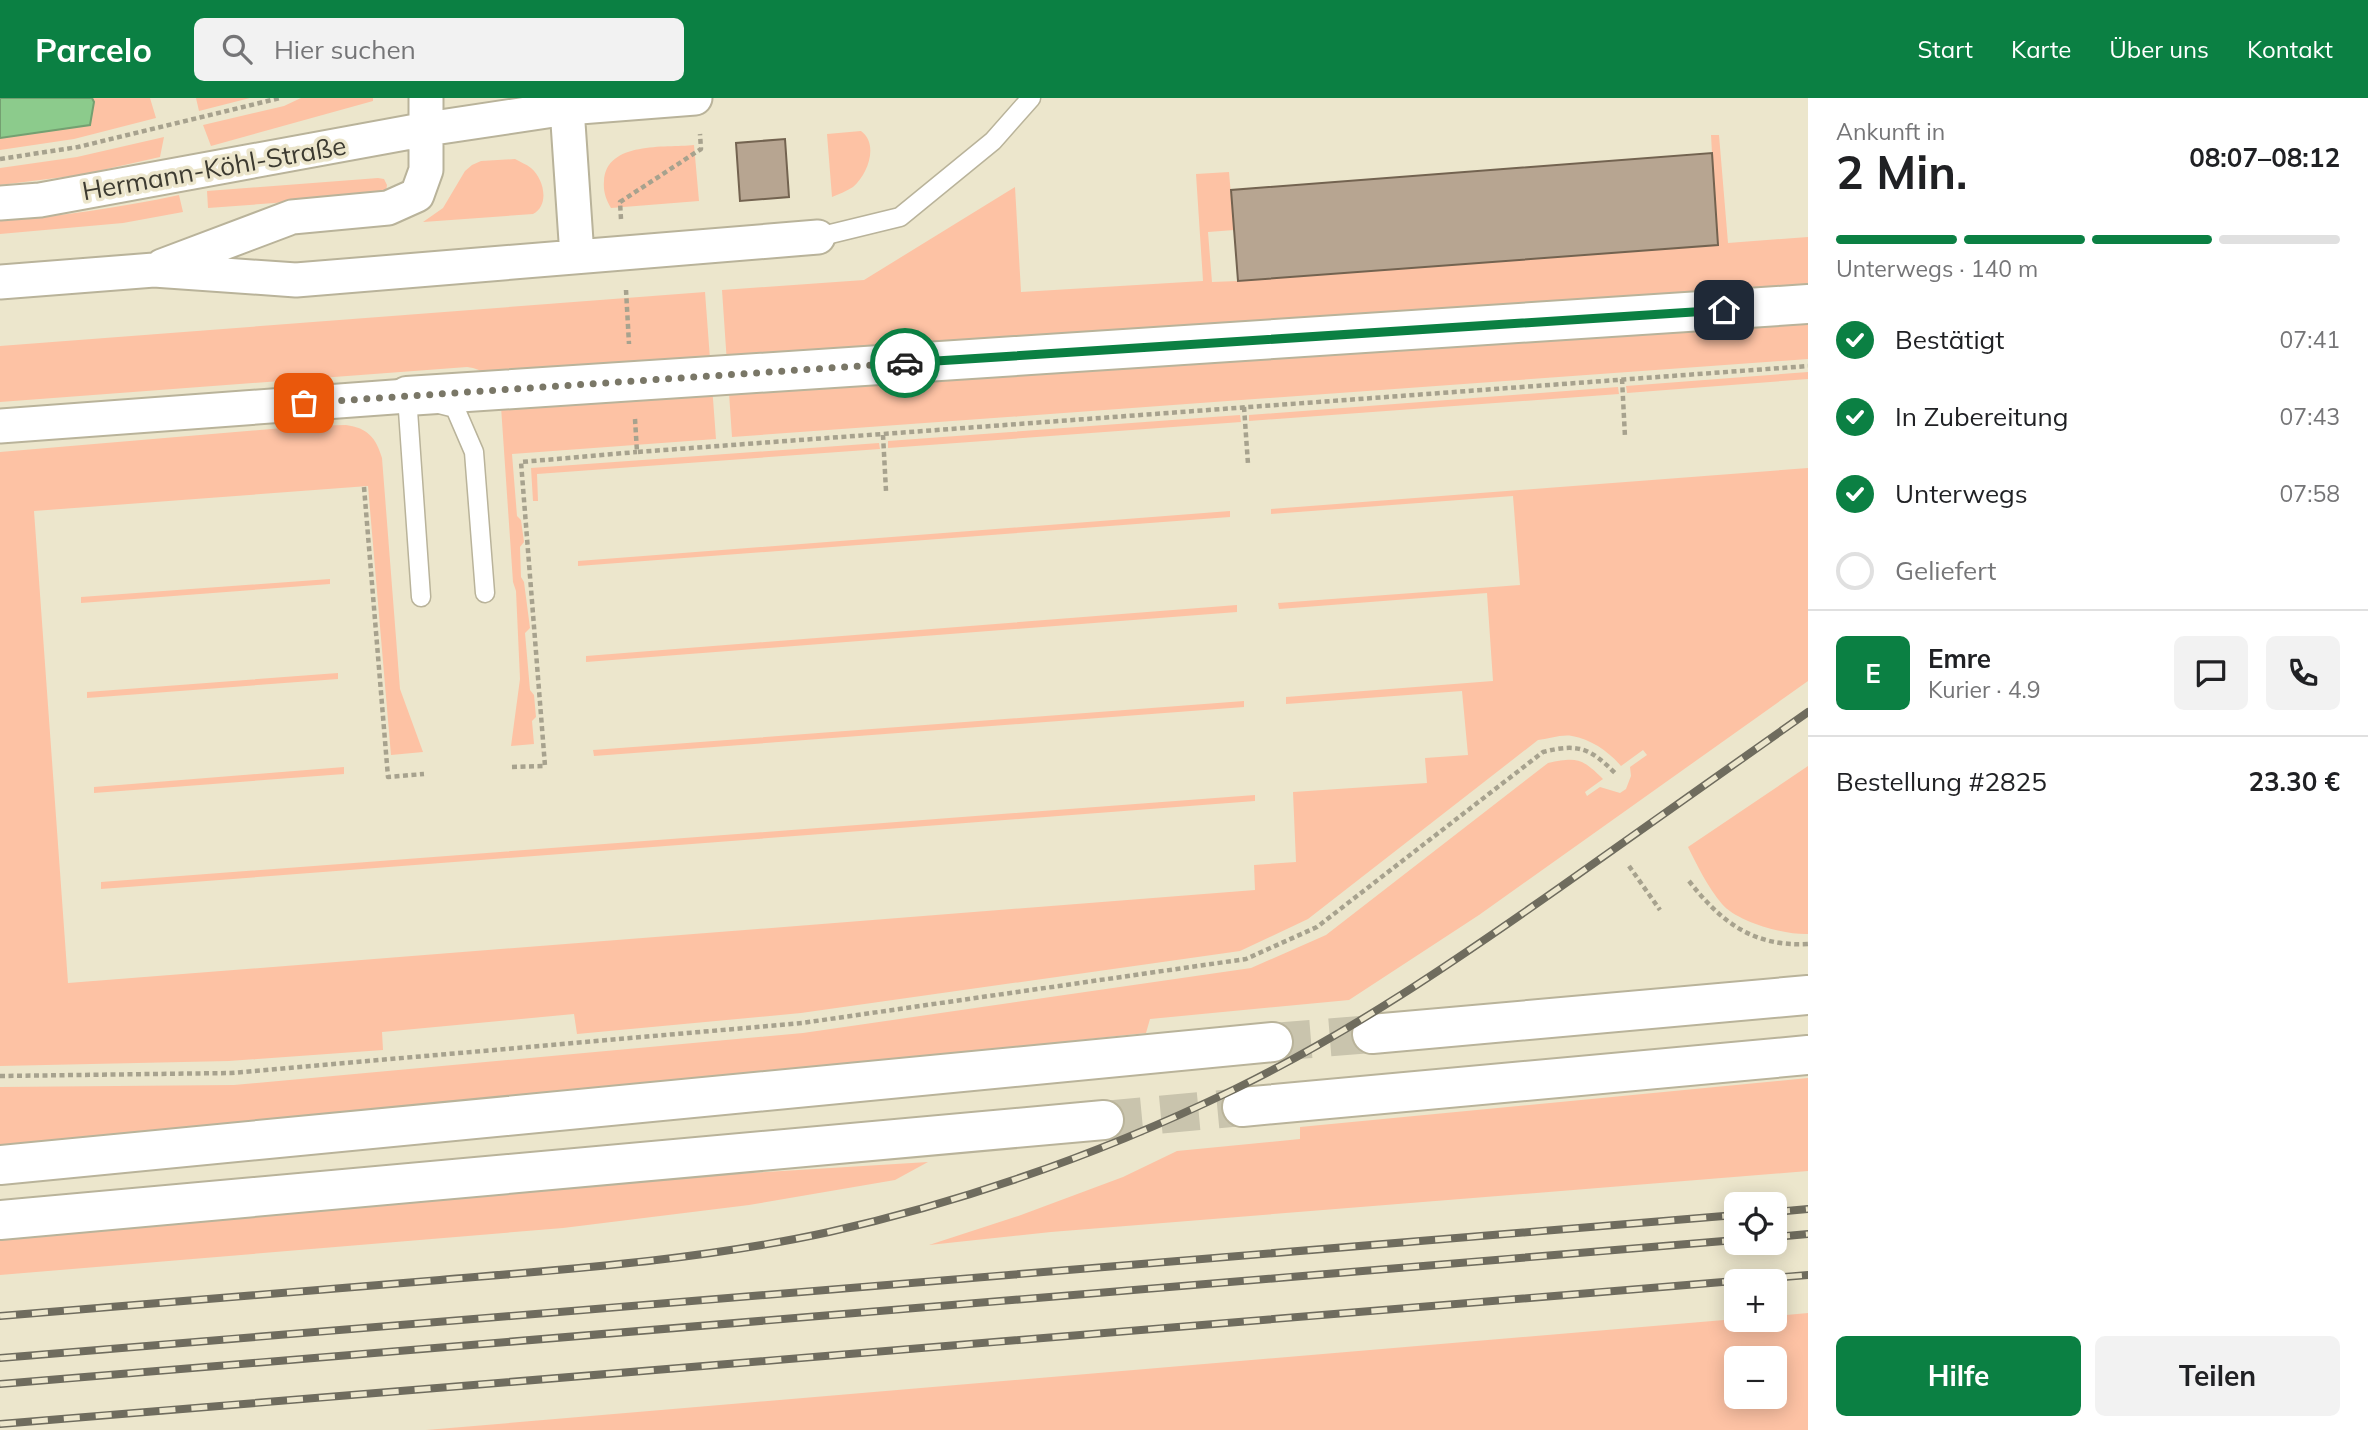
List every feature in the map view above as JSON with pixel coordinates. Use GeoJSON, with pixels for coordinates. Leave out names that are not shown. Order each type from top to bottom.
{"type":"FeatureCollection","features":[{"type":"Feature","properties":{"kind":"main road"},"geometry":{"type":"LineString","coordinates":[[407,396],[1808,304]]}},
{"type":"Feature","properties":{"kind":"main road"},"geometry":{"type":"LineString","coordinates":[[1372,1034],[1808,995]]}},
{"type":"Feature","properties":{"kind":"main road"},"geometry":{"type":"LineString","coordinates":[[0,1165],[1272,1042]]}},
{"type":"Feature","properties":{"kind":"main road"},"geometry":{"type":"LineString","coordinates":[[1242,1107],[1808,1055]]}},
{"type":"Feature","properties":{"kind":"main road"},"geometry":{"type":"LineString","coordinates":[[0,1220],[1104,1120]]}},
{"type":"Feature","properties":{"kind":"street","name":"Hermann-Köhl-Straße"},"geometry":{"type":"LineString","coordinates":[[0,203],[40,200],[426,113],[567,108],[695,98]]}},
{"type":"Feature","properties":{"kind":"street"},"geometry":{"type":"LineString","coordinates":[[567,108],[577,256]]}},
{"type":"Feature","properties":{"kind":"street"},"geometry":{"type":"LineString","coordinates":[[154,270],[292,217],[388,208],[417,195],[426,170],[426,113]]}},
{"type":"Feature","properties":{"kind":"street"},"geometry":{"type":"LineString","coordinates":[[0,282],[154,270],[296,280],[818,237]]}},
{"type":"Feature","properties":{"kind":"street"},"geometry":{"type":"LineString","coordinates":[[0,426],[407,396]]}},
{"type":"Feature","properties":{"kind":"lane"},"geometry":{"type":"LineString","coordinates":[[818,237],[900,218],[993,141],[1031,98]]}},
{"type":"Feature","properties":{"kind":"lane"},"geometry":{"type":"LineString","coordinates":[[421,597],[407,396],[455,408],[474,452],[485,593]]}},
{"type":"Feature","properties":{"kind":"path"},"geometry":{"type":"LineString","coordinates":[[0,159],[78,147],[279,98]]}},
{"type":"Feature","properties":{"kind":"path"},"geometry":{"type":"LineString","coordinates":[[1622,379],[1625,437]]}},
{"type":"Feature","properties":{"kind":"path"},"geometry":{"type":"LineString","coordinates":[[1244,407],[1248,464]]}},
{"type":"Feature","properties":{"kind":"path"},"geometry":{"type":"LineString","coordinates":[[883,435],[886,492]]}},
{"type":"Feature","properties":{"kind":"path"},"geometry":{"type":"LineString","coordinates":[[512,768],[545,766],[521,462],[637,452]]}},
{"type":"Feature","properties":{"kind":"path"},"geometry":{"type":"LineString","coordinates":[[364,487],[388,777],[424,774]]}},
{"type":"Feature","properties":{"kind":"path"},"geometry":{"type":"LineString","coordinates":[[0,1076],[231,1073],[802,1023],[1246,959],[1317,927],[1543,752],[1563,747],[1581,748],[1597,756],[1615,774]]}},
{"type":"Feature","properties":{"kind":"path"},"geometry":{"type":"LineString","coordinates":[[1629,866],[1660,911]]}},
{"type":"Feature","properties":{"kind":"path"},"geometry":{"type":"LineString","coordinates":[[1689,881],[1708,906],[1726,922],[1746,934],[1781,943],[1808,944]]}},
{"type":"Feature","properties":{"kind":"shaded area"},"geometry":{"type":"Polygon","coordinates":[[[0,98],[150,98],[156,118],[74,139],[0,150],[0,98]]]}},
{"type":"Feature","properties":{"kind":"shaded area"},"geometry":{"type":"Polygon","coordinates":[[[0,98],[92,98],[94,102],[90,125],[0,138],[0,98]]]}},
{"type":"Feature","properties":{"kind":"shaded area"},"geometry":{"type":"Polygon","coordinates":[[[196,98],[250,98],[199,111],[196,98]]]}},
{"type":"Feature","properties":{"kind":"shaded area"},"geometry":{"type":"Polygon","coordinates":[[[301,98],[373,98],[373,101],[211,146],[203,125],[284,106],[301,98]]]}},
{"type":"Feature","properties":{"kind":"shaded area"},"geometry":{"type":"Polygon","coordinates":[[[861,131],[869,143],[867,167],[853,187],[832,197],[827,134],[861,131]]]}},
{"type":"Feature","properties":{"kind":"shaded area"},"geometry":{"type":"Polygon","coordinates":[[[1711,135],[1719,135],[1728,243],[1808,237],[1808,359],[732,437],[722,290],[864,280],[1015,187],[1021,292],[1203,281],[1196,174],[1229,172],[1234,230],[1208,232],[1212,282],[1238,281],[1717,245],[1711,135]]]}},
{"type":"Feature","properties":{"kind":"shaded area"},"geometry":{"type":"Polygon","coordinates":[[[164,137],[160,157],[80,175],[0,185],[0,168],[77,157],[164,137]]]}},
{"type":"Feature","properties":{"kind":"shaded area"},"geometry":{"type":"Polygon","coordinates":[[[694,145],[699,201],[611,208],[605,195],[604,181],[607,168],[615,159],[639,149],[694,145]]]}},
{"type":"Feature","properties":{"kind":"shaded area"},"geometry":{"type":"Polygon","coordinates":[[[515,159],[531,168],[542,185],[542,205],[533,214],[423,222],[443,208],[465,171],[472,165],[481,161],[515,159]]]}},
{"type":"Feature","properties":{"kind":"shaded area"},"geometry":{"type":"Polygon","coordinates":[[[384,179],[387,185],[386,192],[381,195],[208,208],[207,191],[384,179]]]}},
{"type":"Feature","properties":{"kind":"shaded area"},"geometry":{"type":"Polygon","coordinates":[[[179,195],[183,212],[123,223],[0,234],[0,221],[90,211],[179,195]]]}},
{"type":"Feature","properties":{"kind":"shaded area"},"geometry":{"type":"Polygon","coordinates":[[[705,292],[716,439],[512,454],[517,516],[521,520],[524,542],[520,547],[521,577],[530,628],[525,633],[530,690],[534,695],[536,717],[532,721],[534,744],[511,746],[520,679],[516,591],[513,582],[500,392],[491,378],[483,372],[467,367],[0,402],[0,346],[705,292]]]}},
{"type":"Feature","properties":{"kind":"shaded area"},"geometry":{"type":"Polygon","coordinates":[[[1808,372],[1808,379],[1627,393],[1626,386],[1808,372]]]}},
{"type":"Feature","properties":{"kind":"shaded area"},"geometry":{"type":"Polygon","coordinates":[[[1618,387],[1619,394],[1249,421],[1249,415],[1618,387]]]}},
{"type":"Feature","properties":{"kind":"shaded area"},"geometry":{"type":"Polygon","coordinates":[[[1240,415],[1241,422],[888,448],[888,441],[1240,415]]]}},
{"type":"Feature","properties":{"kind":"shaded area"},"geometry":{"type":"Polygon","coordinates":[[[346,425],[370,435],[382,458],[400,689],[423,752],[391,755],[368,486],[34,511],[68,983],[1255,890],[1254,865],[1296,862],[1293,792],[1427,783],[1425,758],[1468,755],[1462,691],[1286,704],[1286,697],[1493,681],[1487,593],[1279,609],[1278,603],[1520,585],[1513,496],[1271,514],[1271,509],[1808,468],[1808,681],[1479,915],[1349,1000],[1150,1019],[1146,1033],[564,1094],[0,1147],[0,1087],[234,1085],[803,1033],[1251,968],[1326,935],[1548,763],[1573,760],[1590,767],[1603,779],[1585,792],[1587,796],[1600,787],[1620,793],[1626,789],[1631,776],[1630,767],[1647,755],[1643,750],[1621,766],[1599,747],[1586,740],[1564,736],[1538,740],[1308,919],[1240,951],[801,1013],[577,1034],[574,1014],[382,1032],[383,1050],[229,1061],[0,1066],[0,452],[306,426],[346,425]]]}},
{"type":"Feature","properties":{"kind":"shaded area"},"geometry":{"type":"Polygon","coordinates":[[[879,443],[880,449],[537,474],[538,501],[533,501],[531,468],[879,443]]]}},
{"type":"Feature","properties":{"kind":"shaded area"},"geometry":{"type":"Polygon","coordinates":[[[1230,511],[1230,517],[578,566],[578,561],[1230,511]]]}},
{"type":"Feature","properties":{"kind":"shaded area"},"geometry":{"type":"Polygon","coordinates":[[[330,579],[330,584],[81,603],[81,597],[330,579]]]}},
{"type":"Feature","properties":{"kind":"shaded area"},"geometry":{"type":"Polygon","coordinates":[[[1237,605],[1237,612],[586,662],[586,656],[1237,605]]]}},
{"type":"Feature","properties":{"kind":"shaded area"},"geometry":{"type":"Polygon","coordinates":[[[338,673],[338,679],[87,698],[87,692],[338,673]]]}},
{"type":"Feature","properties":{"kind":"shaded area"},"geometry":{"type":"Polygon","coordinates":[[[1244,701],[1244,707],[594,756],[593,750],[1244,701]]]}},
{"type":"Feature","properties":{"kind":"shaded area"},"geometry":{"type":"Polygon","coordinates":[[[1808,766],[1808,934],[1798,934],[1750,922],[1729,910],[1712,890],[1688,847],[1808,766]]]}},
{"type":"Feature","properties":{"kind":"shaded area"},"geometry":{"type":"Polygon","coordinates":[[[344,767],[344,774],[94,793],[94,787],[344,767]]]}},
{"type":"Feature","properties":{"kind":"shaded area"},"geometry":{"type":"Polygon","coordinates":[[[1255,795],[1255,801],[101,889],[101,882],[1255,795]]]}},
{"type":"Feature","properties":{"kind":"shaded area"},"geometry":{"type":"Polygon","coordinates":[[[1808,1078],[1808,1171],[1051,1232],[929,1245],[1021,1215],[1123,1177],[1177,1151],[1300,1139],[1300,1127],[1808,1078]]]}},
{"type":"Feature","properties":{"kind":"shaded area"},"geometry":{"type":"Polygon","coordinates":[[[928,1162],[895,1180],[749,1205],[563,1228],[0,1275],[0,1240],[669,1178],[928,1162]]]}},
{"type":"Feature","properties":{"kind":"shaded area"},"geometry":{"type":"Polygon","coordinates":[[[1808,1313],[1808,1430],[426,1430],[1724,1320],[1724,1332],[1787,1332],[1787,1315],[1808,1313]]]}},
{"type":"Feature","properties":{"kind":"building"},"geometry":{"type":"Polygon","coordinates":[[[785,139],[789,197],[740,201],[736,143],[785,139]]]}},
{"type":"Feature","properties":{"kind":"building"},"geometry":{"type":"Polygon","coordinates":[[[1712,153],[1718,245],[1238,281],[1231,190],[1712,153]]]}},
{"type":"Feature","properties":{"kind":"tunnel"},"geometry":{"type":"LineString","coordinates":[[1273,1042],[1372,1034]]}},
{"type":"Feature","properties":{"kind":"tunnel"},"geometry":{"type":"LineString","coordinates":[[1104,1120],[1242,1107]]}},
{"type":"Feature","properties":{"kind":"railway"},"geometry":{"type":"LineString","coordinates":[[0,1316],[538,1272],[684,1257],[829,1232],[934,1205],[1036,1172],[1186,1112],[1278,1067],[1361,1020],[1481,942],[1808,712]]}},
{"type":"Feature","properties":{"kind":"railway"},"geometry":{"type":"LineString","coordinates":[[1787,1211],[1808,1209]]}},
{"type":"Feature","properties":{"kind":"railway"},"geometry":{"type":"LineString","coordinates":[[0,1358],[1724,1216]]}},
{"type":"Feature","properties":{"kind":"railway"},"geometry":{"type":"LineString","coordinates":[[1787,1236],[1808,1234]]}},
{"type":"Feature","properties":{"kind":"railway"},"geometry":{"type":"LineString","coordinates":[[0,1384],[1724,1241]]}},
{"type":"Feature","properties":{"kind":"railway"},"geometry":{"type":"LineString","coordinates":[[0,1424],[1808,1275]]}},
{"type":"Feature","properties":{"kind":"way so far"},"geometry":{"type":"LineString","coordinates":[[304,403],[905,363]]}},
{"type":"Feature","properties":{"kind":"route"},"geometry":{"type":"LineString","coordinates":[[905,363],[1724,310]]}}]}
